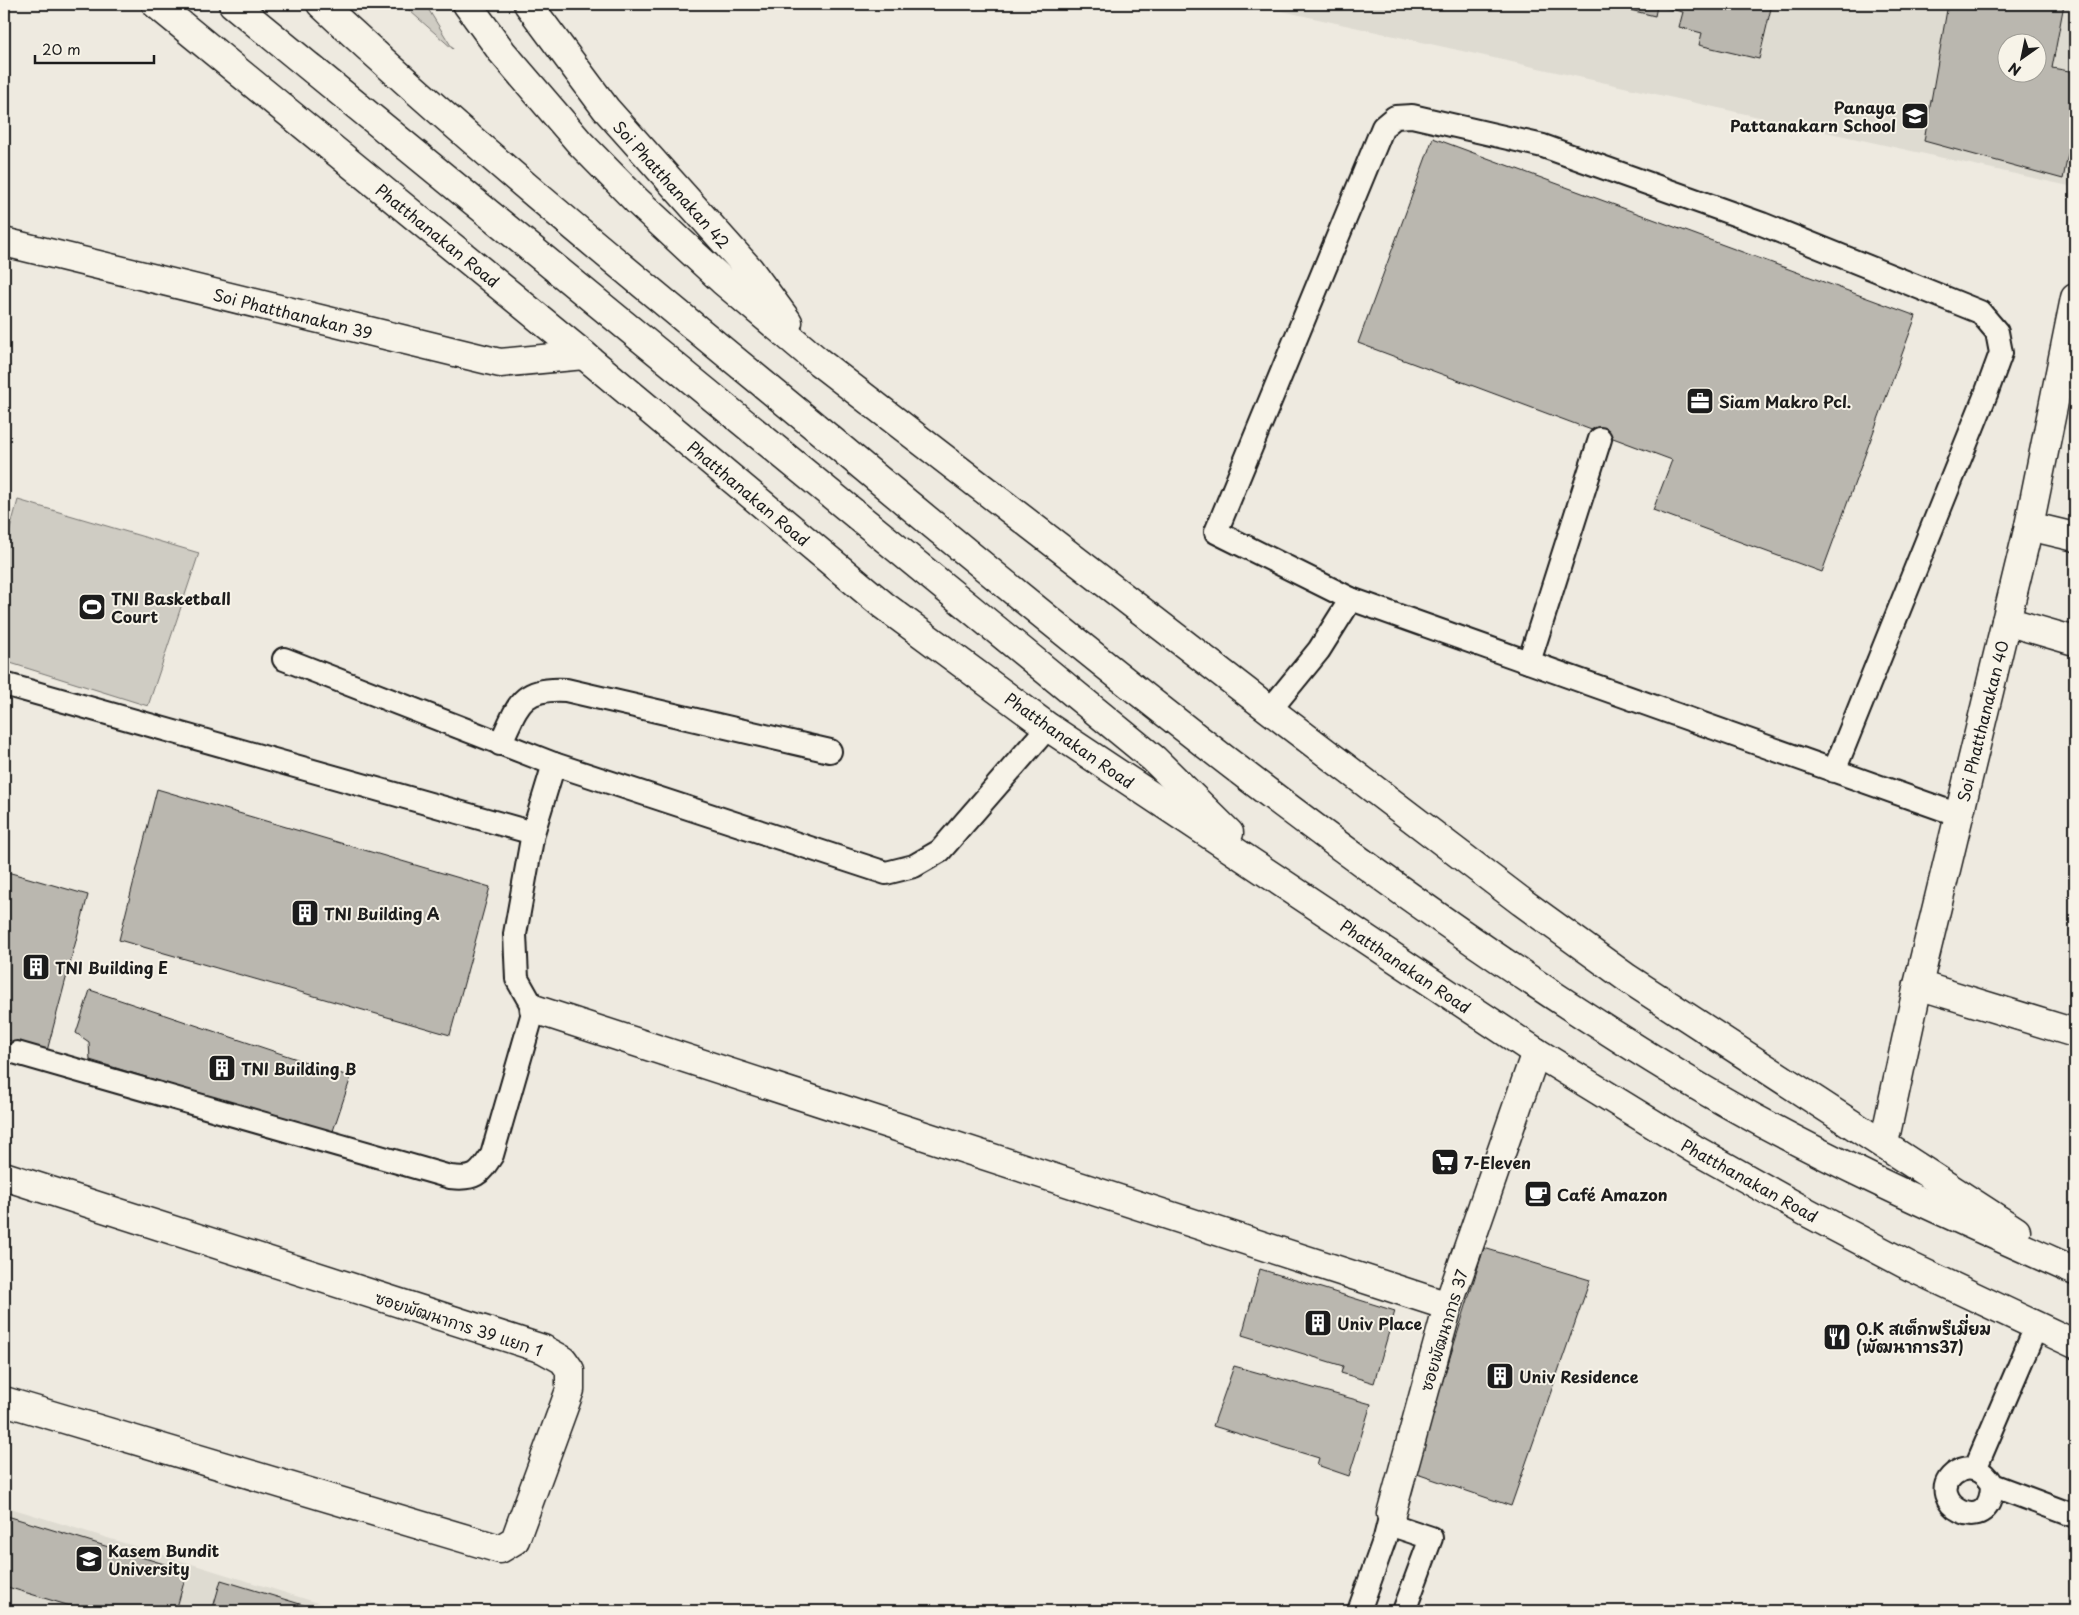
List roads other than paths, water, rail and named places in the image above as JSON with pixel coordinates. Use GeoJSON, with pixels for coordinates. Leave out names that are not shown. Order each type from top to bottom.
{"type":"FeatureCollection","features":[{"type":"Feature","properties":{"kind":"main road","name":"Phatthanakan Road"},"geometry":{"type":"LineString","coordinates":[[156,4],[584,355],[883,605],[1048,727],[1536,1052],[1694,1149],[1801,1209],[1911,1267],[2075,1344]]}},
{"type":"Feature","properties":{"kind":"main road"},"geometry":{"type":"LineString","coordinates":[[234,4],[1154,759],[1276,879]]}},
{"type":"Feature","properties":{"kind":"main road"},"geometry":{"type":"LineString","coordinates":[[322,4],[491,157],[1014,593],[1324,833],[1425,906],[1576,1010],[1684,1078],[1776,1130],[1948,1215],[2075,1270]]}},
{"type":"Feature","properties":{"kind":"main road"},"geometry":{"type":"LineString","coordinates":[[467,4],[514,66],[580,143],[631,195],[723,280],[819,362],[1270,710],[1522,902],[1627,978],[1734,1050],[1884,1144],[2075,1270]]}},
{"type":"Feature","properties":{"kind":"main road","name":"Soi Phatthanakan 42"},"geometry":{"type":"LineString","coordinates":[[528,4],[606,109],[749,269],[819,362]]}},
{"type":"Feature","properties":{"kind":"main road","name":"Soi Phatthanakan 39"},"geometry":{"type":"LineString","coordinates":[[4,242],[500,363],[584,355]]}},
{"type":"Feature","properties":{"kind":"main road","name":"Soi Phatthanakan 40"},"geometry":{"type":"LineString","coordinates":[[1884,1144],[1918,985],[2029,526],[2075,298]]}},
{"type":"Feature","properties":{"kind":"main road"},"geometry":{"type":"LineString","coordinates":[[2029,526],[2075,537]]}},
{"type":"Feature","properties":{"kind":"main road"},"geometry":{"type":"LineString","coordinates":[[2006,621],[2075,640]]}},
{"type":"Feature","properties":{"kind":"main road"},"geometry":{"type":"LineString","coordinates":[[1918,985],[2075,1033]]}},
{"type":"Feature","properties":{"kind":"main road"},"geometry":{"type":"LineString","coordinates":[[534,1009],[1448,1306]]}},
{"type":"Feature","properties":{"kind":"main road","name":"ซอยพัฒนาการ 37"},"geometry":{"type":"LineString","coordinates":[[1390,1519],[1448,1306],[1536,1052]]}},
{"type":"Feature","properties":{"kind":"main road","name":"ซอยพัฒนาการ 39 แยก 1"},"geometry":{"type":"LineString","coordinates":[[4,1176],[543,1349],[563,1360],[570,1370],[570,1390],[515,1540],[500,1549],[4,1401]]}},
{"type":"Feature","properties":{"kind":"lane"},"geometry":{"type":"LineString","coordinates":[[1834,771],[1986,394],[2001,353],[1997,332],[1980,312],[1762,224],[1543,146],[1412,116],[1395,117],[1383,127],[1216,532],[1351,599],[1834,771],[1959,815]]}},
{"type":"Feature","properties":{"kind":"lane"},"geometry":{"type":"LineString","coordinates":[[1529,662],[1600,439]]}},
{"type":"Feature","properties":{"kind":"lane"},"geometry":{"type":"LineString","coordinates":[[1270,710],[1319,650],[1351,599]]}},
{"type":"Feature","properties":{"kind":"lane"},"geometry":{"type":"LineString","coordinates":[[284,659],[554,764],[886,873],[914,866],[940,851],[1048,727]]}},
{"type":"Feature","properties":{"kind":"lane"},"geometry":{"type":"LineString","coordinates":[[4,684],[532,833]]}},
{"type":"Feature","properties":{"kind":"lane"},"geometry":{"type":"LineString","coordinates":[[500,744],[520,703],[533,692],[547,689],[566,690],[830,751]]}},
{"type":"Feature","properties":{"kind":"lane"},"geometry":{"type":"LineString","coordinates":[[17,1053],[441,1175],[466,1179],[478,1173],[492,1155],[534,1009],[517,979],[515,934],[532,833],[554,764]]}},
{"type":"Feature","properties":{"kind":"lane"},"geometry":{"type":"LineString","coordinates":[[1975,1469],[2036,1326]]}},
{"type":"Feature","properties":{"kind":"lane"},"geometry":{"type":"LineString","coordinates":[[1964,1469],[1975,1469],[1986,1475],[1992,1485],[1992,1498],[1986,1508],[1975,1514],[1964,1514],[1953,1508],[1947,1497],[1947,1485],[1953,1475],[1964,1469]]}},
{"type":"Feature","properties":{"kind":"lane"},"geometry":{"type":"LineString","coordinates":[[1992,1485],[2075,1516]]}},
{"type":"Feature","properties":{"kind":"lane"},"geometry":{"type":"LineString","coordinates":[[1390,1519],[1430,1538],[1404,1611]]}},
{"type":"Feature","properties":{"kind":"lane","name":"ซอยพัฒนาการ 37"},"geometry":{"type":"LineString","coordinates":[[1359,1611],[1390,1519]]}},
{"type":"Feature","properties":{"kind":"place","name":"Panaya Pattanakarn School"},"geometry":{"type":"Point","coordinates":[1915,116]}},
{"type":"Feature","properties":{"kind":"place","name":"Siam Makro Pcl."},"geometry":{"type":"Point","coordinates":[1700,401]}},
{"type":"Feature","properties":{"kind":"place","name":"TNI Basketball Court"},"geometry":{"type":"Point","coordinates":[92,607]}},
{"type":"Feature","properties":{"kind":"place","name":"TNI Building A"},"geometry":{"type":"Point","coordinates":[305,913]}},
{"type":"Feature","properties":{"kind":"place","name":"TNI Building E"},"geometry":{"type":"Point","coordinates":[36,967]}},
{"type":"Feature","properties":{"kind":"place","name":"TNI Building B"},"geometry":{"type":"Point","coordinates":[222,1068]}},
{"type":"Feature","properties":{"kind":"place","name":"7-Eleven"},"geometry":{"type":"Point","coordinates":[1445,1162]}},
{"type":"Feature","properties":{"kind":"place","name":"Café Amazon"},"geometry":{"type":"Point","coordinates":[1538,1194]}},
{"type":"Feature","properties":{"kind":"place","name":"Univ Place"},"geometry":{"type":"Point","coordinates":[1318,1323]}},
{"type":"Feature","properties":{"kind":"place","name":"O.K สเต็กพรีเมี่ยม (พัฒนาการ37)"},"geometry":{"type":"Point","coordinates":[1837,1337]}},
{"type":"Feature","properties":{"kind":"place","name":"Univ Residence"},"geometry":{"type":"Point","coordinates":[1500,1376]}},
{"type":"Feature","properties":{"kind":"place","name":"Kasem Bundit University"},"geometry":{"type":"Point","coordinates":[89,1559]}}]}
